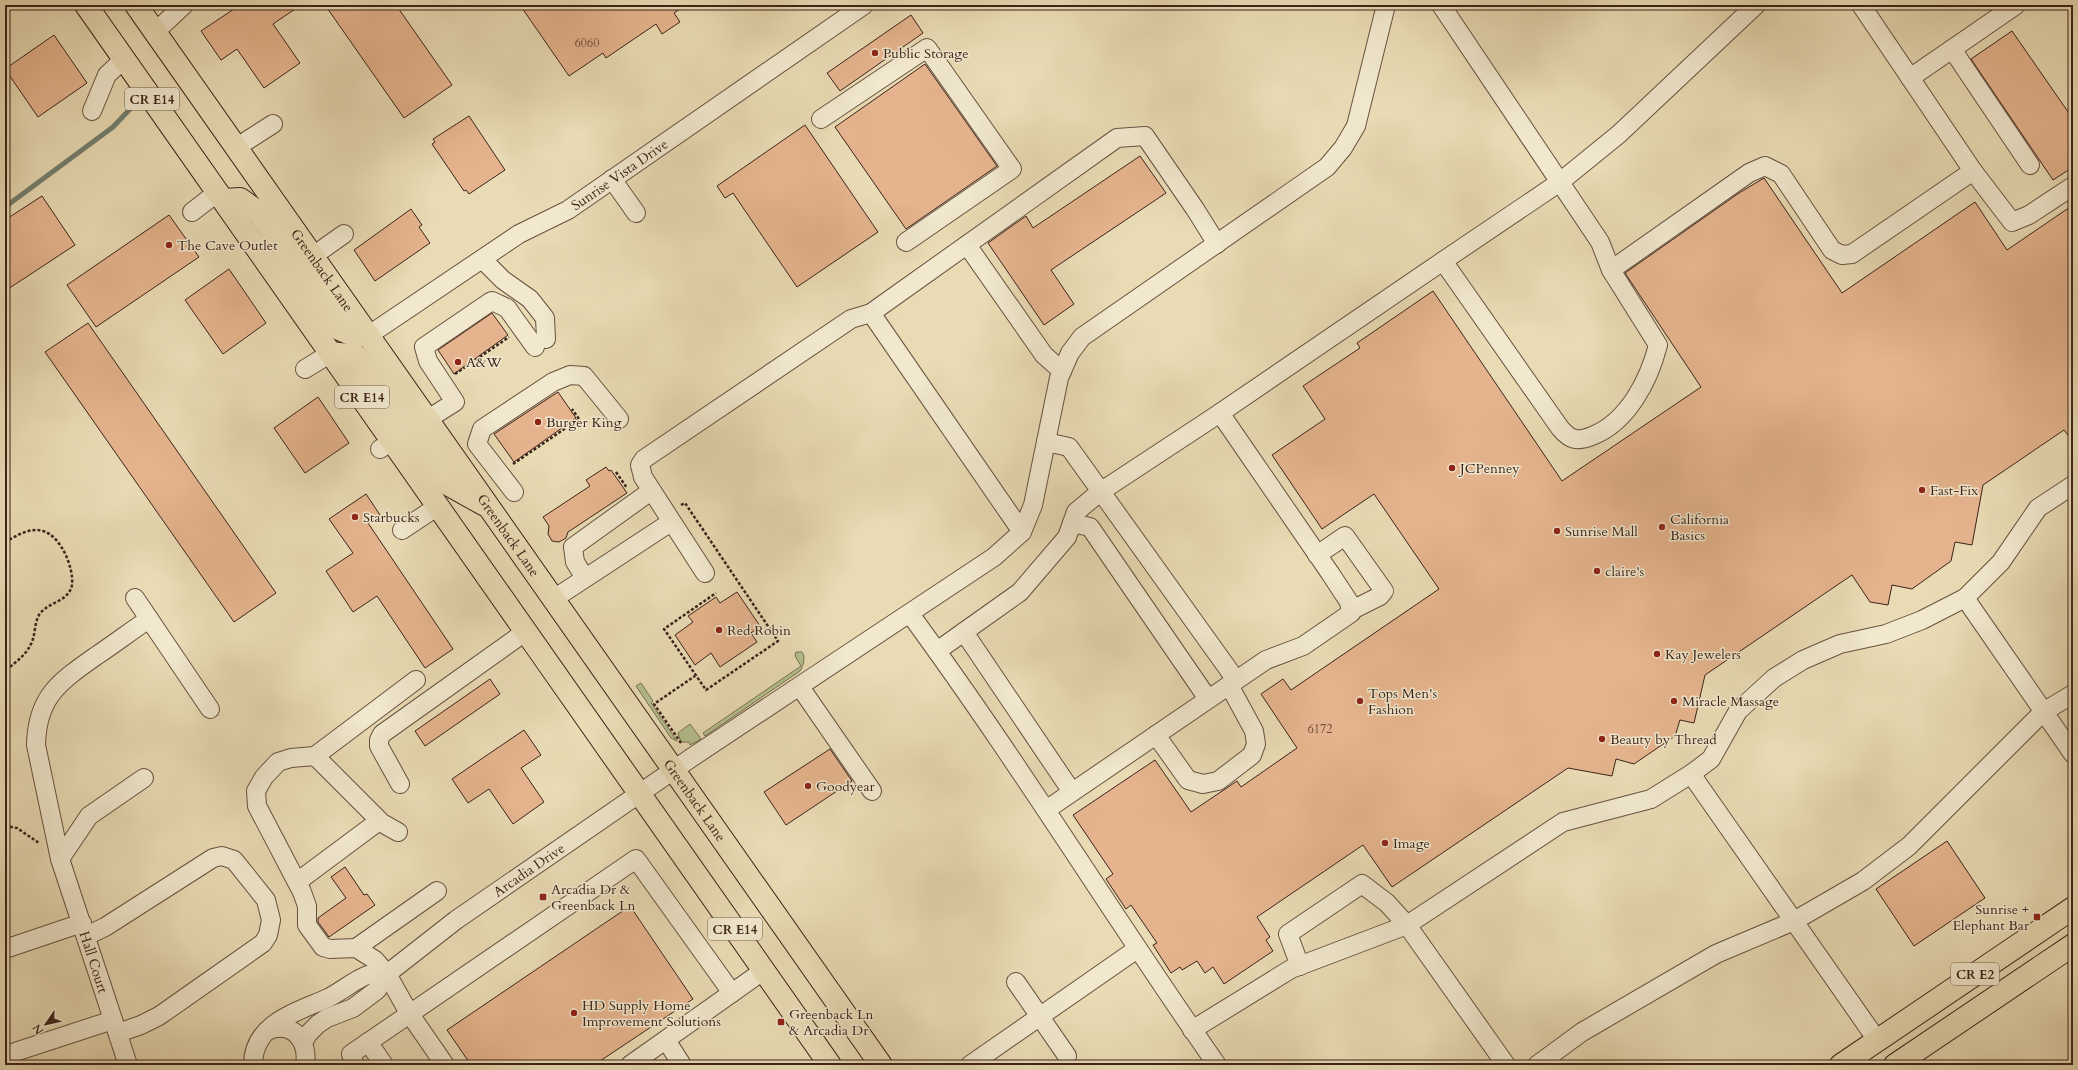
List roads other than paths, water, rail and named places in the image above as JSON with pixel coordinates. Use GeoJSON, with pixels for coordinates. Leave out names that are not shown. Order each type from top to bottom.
{"type":"FeatureCollection","features":[{"type":"Feature","properties":{"kind":"main road","name":"CR E14"},"geometry":{"type":"LineString","coordinates":[[86,5],[331,352],[386,445],[438,506],[830,1065]]}},
{"type":"Feature","properties":{"kind":"main road","name":"Greenback Lane"},"geometry":{"type":"LineString","coordinates":[[136,5],[555,598],[881,1065]]}},
{"type":"Feature","properties":{"kind":"main road"},"geometry":{"type":"LineString","coordinates":[[221,196],[240,199],[258,212],[339,329],[355,336],[370,335]]}},
{"type":"Feature","properties":{"kind":"main road"},"geometry":{"type":"LineString","coordinates":[[331,352],[356,356],[450,484],[491,509]]}},
{"type":"Feature","properties":{"kind":"main road","name":"CR E2"},"geometry":{"type":"LineString","coordinates":[[1841,1065],[2073,908]]}},
{"type":"Feature","properties":{"kind":"main road","name":"CR E2"},"geometry":{"type":"LineString","coordinates":[[1896,1065],[2073,945]]}},
{"type":"Feature","properties":{"kind":"street"},"geometry":{"type":"LineString","coordinates":[[155,32],[184,5]]}},
{"type":"Feature","properties":{"kind":"street","name":"Sunrise Vista Drive"},"geometry":{"type":"LineString","coordinates":[[370,335],[519,234],[568,210],[864,5]]}},
{"type":"Feature","properties":{"kind":"street"},"geometry":{"type":"LineString","coordinates":[[1022,532],[1033,506],[1059,378],[1070,353],[1082,337],[1327,167],[1343,148],[1356,126],[1386,5]]}},
{"type":"Feature","properties":{"kind":"street"},"geometry":{"type":"LineString","coordinates":[[1442,5],[1600,242],[1611,270],[1658,344],[1655,358],[1646,378],[1624,415],[1600,433],[1577,440],[1570,438],[1560,428],[1443,261]]}},
{"type":"Feature","properties":{"kind":"street"},"geometry":{"type":"LineString","coordinates":[[937,651],[1020,592],[1067,537],[1076,512],[1100,492],[1220,413],[1560,182],[1624,130],[1756,5]]}},
{"type":"Feature","properties":{"kind":"street"},"geometry":{"type":"LineString","coordinates":[[1861,5],[1973,171],[2012,222],[2029,215],[2073,186]]}},
{"type":"Feature","properties":{"kind":"street"},"geometry":{"type":"LineString","coordinates":[[1910,78],[2016,5]]}},
{"type":"Feature","properties":{"kind":"street"},"geometry":{"type":"LineString","coordinates":[[821,119],[928,48],[1012,169],[906,242]]}},
{"type":"Feature","properties":{"kind":"street"},"geometry":{"type":"LineString","coordinates":[[1952,49],[2030,165]]}},
{"type":"Feature","properties":{"kind":"street"},"geometry":{"type":"LineString","coordinates":[[92,111],[107,75],[124,59]]}},
{"type":"Feature","properties":{"kind":"street"},"geometry":{"type":"LineString","coordinates":[[236,147],[273,124]]}},
{"type":"Feature","properties":{"kind":"street"},"geometry":{"type":"LineString","coordinates":[[704,573],[651,491],[640,471],[640,465],[644,459],[851,318],[871,313],[1117,138],[1145,136],[1217,244]]}},
{"type":"Feature","properties":{"kind":"street"},"geometry":{"type":"LineString","coordinates":[[1611,270],[1749,173],[1765,166],[1781,174],[1832,250],[1842,256],[1852,254],[1973,171]]}},
{"type":"Feature","properties":{"kind":"street"},"geometry":{"type":"LineString","coordinates":[[612,179],[636,213]]}},
{"type":"Feature","properties":{"kind":"street"},"geometry":{"type":"LineString","coordinates":[[192,212],[221,196]]}},
{"type":"Feature","properties":{"kind":"street"},"geometry":{"type":"LineString","coordinates":[[313,256],[344,234]]}},
{"type":"Feature","properties":{"kind":"street"},"geometry":{"type":"LineString","coordinates":[[967,245],[1044,355],[1062,371]]}},
{"type":"Feature","properties":{"kind":"street"},"geometry":{"type":"LineString","coordinates":[[428,419],[455,402],[428,361],[424,347],[492,301],[507,308],[541,343],[545,318],[530,299],[503,280],[482,259]]}},
{"type":"Feature","properties":{"kind":"street"},"geometry":{"type":"LineString","coordinates":[[871,313],[1022,532]]}},
{"type":"Feature","properties":{"kind":"street"},"geometry":{"type":"LineString","coordinates":[[305,369],[331,352]]}},
{"type":"Feature","properties":{"kind":"street"},"geometry":{"type":"LineString","coordinates":[[491,509],[518,489],[477,444],[482,429],[553,382],[570,375],[584,376],[619,419]]}},
{"type":"Feature","properties":{"kind":"street"},"geometry":{"type":"LineString","coordinates":[[1220,413],[1345,596],[1352,610]]}},
{"type":"Feature","properties":{"kind":"street"},"geometry":{"type":"LineString","coordinates":[[1046,442],[1069,447],[1232,683],[1254,731],[1256,744],[1252,755],[1218,781],[1203,784],[1188,780],[1156,735]]}},
{"type":"Feature","properties":{"kind":"street"},"geometry":{"type":"LineString","coordinates":[[1192,1030],[1291,969],[1407,925],[1563,822],[1651,799],[1691,774],[1711,759],[1738,711],[1774,678],[1803,660],[1840,644],[1886,634],[1922,620],[1965,598],[2001,562],[2038,508],[2073,485]]}},
{"type":"Feature","properties":{"kind":"street"},"geometry":{"type":"LineString","coordinates":[[585,578],[575,562],[573,547],[651,491]]}},
{"type":"Feature","properties":{"kind":"street"},"geometry":{"type":"LineString","coordinates":[[402,530],[438,506]]}},
{"type":"Feature","properties":{"kind":"street"},"geometry":{"type":"LineString","coordinates":[[555,598],[669,518]]}},
{"type":"Feature","properties":{"kind":"street"},"geometry":{"type":"LineString","coordinates":[[1072,523],[1090,527],[1208,699]]}},
{"type":"Feature","properties":{"kind":"street","name":"Arcadia Drive"},"geometry":{"type":"LineString","coordinates":[[304,1043],[308,1034],[318,1024],[327,1018],[353,1008],[377,990],[387,974],[456,920],[674,770],[994,557],[1022,532]]}},
{"type":"Feature","properties":{"kind":"street"},"geometry":{"type":"LineString","coordinates":[[1046,810],[1266,660],[1303,646],[1344,619],[1352,610],[1380,596],[1384,591],[1344,536],[1317,555]]}},
{"type":"Feature","properties":{"kind":"street"},"geometry":{"type":"LineString","coordinates":[[135,598],[210,709]]}},
{"type":"Feature","properties":{"kind":"street"},"geometry":{"type":"LineString","coordinates":[[1965,598],[2073,754]]}},
{"type":"Feature","properties":{"kind":"street"},"geometry":{"type":"LineString","coordinates":[[910,614],[1046,810],[1137,949],[1217,1065]]}},
{"type":"Feature","properties":{"kind":"street","name":"Hall Court"},"geometry":{"type":"LineString","coordinates":[[128,1065],[60,858],[36,745],[36,729],[40,713],[59,683],[149,619]]}},
{"type":"Feature","properties":{"kind":"street"},"geometry":{"type":"LineString","coordinates":[[400,784],[379,746],[378,740],[382,734],[525,632]]}},
{"type":"Feature","properties":{"kind":"street"},"geometry":{"type":"LineString","coordinates":[[964,632],[1072,792]]}},
{"type":"Feature","properties":{"kind":"street"},"geometry":{"type":"LineString","coordinates":[[416,680],[315,756],[291,758],[278,762],[264,777],[256,791],[257,806],[297,882],[306,906],[307,925],[323,947],[330,949],[356,948],[437,891]]}},
{"type":"Feature","properties":{"kind":"street"},"geometry":{"type":"LineString","coordinates":[[800,687],[872,791]]}},
{"type":"Feature","properties":{"kind":"street"},"geometry":{"type":"LineString","coordinates":[[1537,1065],[1582,1032],[1716,954],[1794,921],[1863,881],[1909,846],[2043,712],[2073,694]]}},
{"type":"Feature","properties":{"kind":"street"},"geometry":{"type":"LineString","coordinates":[[315,756],[379,821],[398,832]]}},
{"type":"Feature","properties":{"kind":"street"},"geometry":{"type":"LineString","coordinates":[[1691,774],[1877,1040]]}},
{"type":"Feature","properties":{"kind":"street"},"geometry":{"type":"LineString","coordinates":[[60,858],[89,816],[144,778]]}},
{"type":"Feature","properties":{"kind":"street"},"geometry":{"type":"LineString","coordinates":[[297,882],[379,821]]}},
{"type":"Feature","properties":{"kind":"street"},"geometry":{"type":"LineString","coordinates":[[5,949],[84,930],[104,927],[213,858],[222,856],[234,860],[266,900],[271,920],[268,935],[263,943],[159,1016],[141,1025],[115,1026],[15,1052]]}},
{"type":"Feature","properties":{"kind":"street"},"geometry":{"type":"LineString","coordinates":[[355,1065],[351,1054],[636,859],[732,993]]}},
{"type":"Feature","properties":{"kind":"street"},"geometry":{"type":"LineString","coordinates":[[1300,966],[1288,934],[1362,884],[1387,903],[1407,925],[1506,1065]]}},
{"type":"Feature","properties":{"kind":"street"},"geometry":{"type":"LineString","coordinates":[[356,948],[375,960],[387,974],[409,1014],[445,1065]]}},
{"type":"Feature","properties":{"kind":"street"},"geometry":{"type":"LineString","coordinates":[[970,1065],[1137,949]]}},
{"type":"Feature","properties":{"kind":"street"},"geometry":{"type":"LineString","coordinates":[[630,1065],[763,970]]}},
{"type":"Feature","properties":{"kind":"street"},"geometry":{"type":"LineString","coordinates":[[250,1062],[258,1042],[267,1031],[283,1017],[328,998],[368,975],[387,974]]}},
{"type":"Feature","properties":{"kind":"street"},"geometry":{"type":"LineString","coordinates":[[1016,982],[1067,1056]]}},
{"type":"Feature","properties":{"kind":"street"},"geometry":{"type":"LineString","coordinates":[[267,1031],[277,1027],[284,1027],[291,1030],[304,1043],[305,1065]]}},
{"type":"Feature","properties":{"kind":"street"},"geometry":{"type":"LineString","coordinates":[[666,1040],[682,1065]]}},
{"type":"Feature","properties":{"kind":"street"},"geometry":{"type":"LineString","coordinates":[[368,1042],[384,1065]]}},
{"type":"Feature","properties":{"kind":"waterway"},"geometry":{"type":"LineString","coordinates":[[5,207],[113,127],[131,108]]}},
{"type":"Feature","properties":{"kind":"place","name":"Public Storage"},"geometry":{"type":"Point","coordinates":[875,53]}},
{"type":"Feature","properties":{"kind":"place","name":"The Cave Outlet"},"geometry":{"type":"Point","coordinates":[169,245]}},
{"type":"Feature","properties":{"kind":"place","name":"A&W"},"geometry":{"type":"Point","coordinates":[458,362]}},
{"type":"Feature","properties":{"kind":"place","name":"Burger King"},"geometry":{"type":"Point","coordinates":[538,422]}},
{"type":"Feature","properties":{"kind":"place","name":"JCPenney"},"geometry":{"type":"Point","coordinates":[1452,468]}},
{"type":"Feature","properties":{"kind":"place","name":"Fast-Fix"},"geometry":{"type":"Point","coordinates":[1922,490]}},
{"type":"Feature","properties":{"kind":"place","name":"Starbucks"},"geometry":{"type":"Point","coordinates":[355,517]}},
{"type":"Feature","properties":{"kind":"place","name":"California Basics"},"geometry":{"type":"Point","coordinates":[1662,527]}},
{"type":"Feature","properties":{"kind":"place","name":"Sunrise Mall"},"geometry":{"type":"Point","coordinates":[1557,531]}},
{"type":"Feature","properties":{"kind":"place","name":"claire's"},"geometry":{"type":"Point","coordinates":[1597,571]}},
{"type":"Feature","properties":{"kind":"place","name":"Red Robin"},"geometry":{"type":"Point","coordinates":[719,630]}},
{"type":"Feature","properties":{"kind":"place","name":"Kay Jewelers"},"geometry":{"type":"Point","coordinates":[1657,654]}},
{"type":"Feature","properties":{"kind":"place","name":"Tops Men's Fashion"},"geometry":{"type":"Point","coordinates":[1360,701]}},
{"type":"Feature","properties":{"kind":"place","name":"Miracle Massage"},"geometry":{"type":"Point","coordinates":[1674,701]}},
{"type":"Feature","properties":{"kind":"place","name":"Beauty by Thread"},"geometry":{"type":"Point","coordinates":[1602,739]}},
{"type":"Feature","properties":{"kind":"place","name":"Goodyear"},"geometry":{"type":"Point","coordinates":[808,786]}},
{"type":"Feature","properties":{"kind":"place","name":"Image"},"geometry":{"type":"Point","coordinates":[1385,843]}},
{"type":"Feature","properties":{"kind":"place","name":"Arcadia Dr & Greenback Ln"},"geometry":{"type":"Point","coordinates":[543,897]}},
{"type":"Feature","properties":{"kind":"place","name":"Sunrise + Elephant Bar"},"geometry":{"type":"Point","coordinates":[2037,917]}},
{"type":"Feature","properties":{"kind":"place","name":"HD Supply Home Improvement Solutions"},"geometry":{"type":"Point","coordinates":[574,1013]}},
{"type":"Feature","properties":{"kind":"place","name":"Greenback Ln & Arcadia Dr"},"geometry":{"type":"Point","coordinates":[781,1022]}}]}
